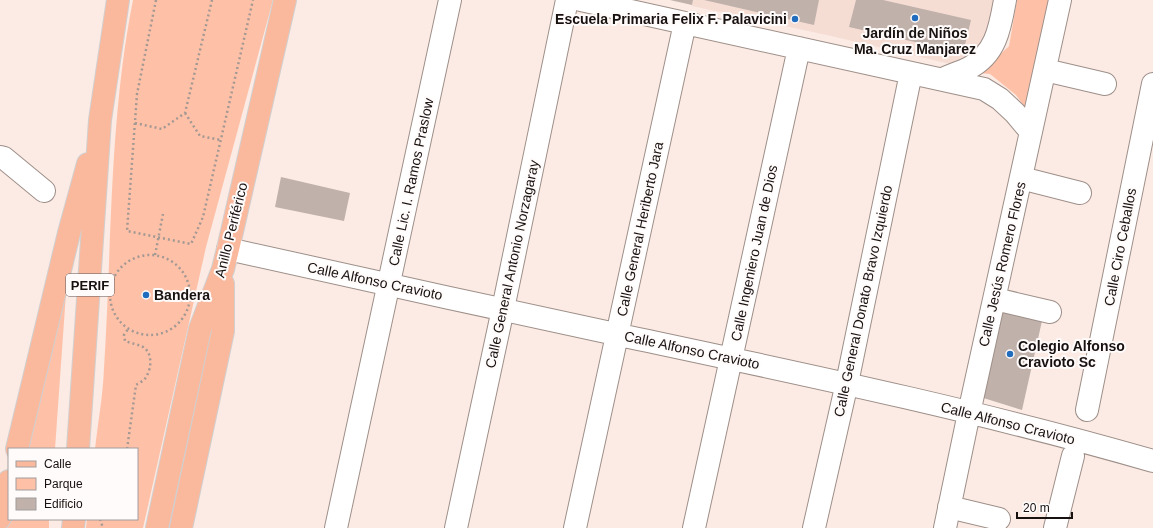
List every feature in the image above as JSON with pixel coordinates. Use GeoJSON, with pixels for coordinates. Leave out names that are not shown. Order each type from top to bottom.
{"type":"FeatureCollection","features":[{"type":"Feature","properties":{"kind":"main road","name":"PERIF"},"geometry":{"type":"LineString","coordinates":[[78,448],[100,120],[118,0]]}},
{"type":"Feature","properties":{"kind":"main road","name":"Anillo Periférico"},"geometry":{"type":"LineString","coordinates":[[156,528],[200,329],[223,269],[285,0]]}},
{"type":"Feature","properties":{"kind":"main road"},"geometry":{"type":"LineString","coordinates":[[17,448],[69,233],[100,120]]}},
{"type":"Feature","properties":{"kind":"main road"},"geometry":{"type":"LineString","coordinates":[[181,528],[223,331],[223,269]]}},
{"type":"Feature","properties":{"kind":"main road"},"geometry":{"type":"LineString","coordinates":[[0,518],[8,485]]}},
{"type":"Feature","properties":{"kind":"street","name":"Calle Lic. I. Ramos Praslow"},"geometry":{"type":"LineString","coordinates":[[336,528],[450,0]]}},
{"type":"Feature","properties":{"kind":"street","name":"Calle General Antonio Norzagaray"},"geometry":{"type":"LineString","coordinates":[[456,528],[567,0]]}},
{"type":"Feature","properties":{"kind":"street"},"geometry":{"type":"LineString","coordinates":[[582,0],[984,89],[1000,99],[1016,113],[1031,132]]}},
{"type":"Feature","properties":{"kind":"street"},"geometry":{"type":"LineString","coordinates":[[943,79],[970,68],[983,58],[993,45],[999,32],[1005,0]]}},
{"type":"Feature","properties":{"kind":"street","name":"Calle Jesús Romero Flores"},"geometry":{"type":"LineString","coordinates":[[945,528],[1060,0]]}},
{"type":"Feature","properties":{"kind":"street","name":"Calle General Heriberto Jara"},"geometry":{"type":"LineString","coordinates":[[575,528],[685,23]]}},
{"type":"Feature","properties":{"kind":"street","name":"Calle Ingeniero Juan de Dios"},"geometry":{"type":"LineString","coordinates":[[694,528],[799,48]]}},
{"type":"Feature","properties":{"kind":"street"},"geometry":{"type":"LineString","coordinates":[[1045,70],[1105,84]]}},
{"type":"Feature","properties":{"kind":"street","name":"Calle General Donato Bravo Izquierdo"},"geometry":{"type":"LineString","coordinates":[[814,528],[911,73]]}},
{"type":"Feature","properties":{"kind":"street","name":"Calle Ciro Ceballos"},"geometry":{"type":"LineString","coordinates":[[1087,410],[1153,89]]}},
{"type":"Feature","properties":{"kind":"street"},"geometry":{"type":"LineString","coordinates":[[0,157],[4,158],[44,191]]}},
{"type":"Feature","properties":{"kind":"street"},"geometry":{"type":"LineString","coordinates":[[1021,178],[1080,193]]}},
{"type":"Feature","properties":{"kind":"street","name":"Calle Alfonso Cravioto"},"geometry":{"type":"LineString","coordinates":[[228,248],[846,383],[969,413],[1153,461]]}},
{"type":"Feature","properties":{"kind":"street"},"geometry":{"type":"LineString","coordinates":[[995,299],[1050,312]]}},
{"type":"Feature","properties":{"kind":"street"},"geometry":{"type":"LineString","coordinates":[[1055,528],[1073,456]]}},
{"type":"Feature","properties":{"kind":"street"},"geometry":{"type":"LineString","coordinates":[[949,507],[999,519]]}},
{"type":"Feature","properties":{"kind":"path"},"geometry":{"type":"LineString","coordinates":[[156,0],[137,94],[126,231],[191,244],[203,217],[253,0]]}},
{"type":"Feature","properties":{"kind":"path"},"geometry":{"type":"LineString","coordinates":[[135,123],[162,129],[185,113],[212,0]]}},
{"type":"Feature","properties":{"kind":"path"},"geometry":{"type":"LineString","coordinates":[[185,113],[200,136],[221,140]]}},
{"type":"Feature","properties":{"kind":"path"},"geometry":{"type":"LineString","coordinates":[[155,255],[163,214]]}},
{"type":"Feature","properties":{"kind":"path"},"geometry":{"type":"LineString","coordinates":[[155,255],[168,259],[179,266],[187,277],[191,290],[190,303],[186,315],[178,326],[166,333],[153,336],[140,334],[128,329],[118,320],[111,307],[109,294],[112,281],[118,268],[129,260],[142,256],[155,255]]}},
{"type":"Feature","properties":{"kind":"path"},"geometry":{"type":"LineString","coordinates":[[127,448],[136,385],[145,379],[151,363],[149,354],[142,346],[134,345],[125,341],[124,335],[128,329]]}},
{"type":"Feature","properties":{"kind":"shaded area","name":"Jardín de Niños Ma. Cruz Manjarez"},"geometry":{"type":"Polygon","coordinates":[[[693,0],[999,0],[979,53],[950,64],[831,36],[692,6],[693,0]]]}},
{"type":"Feature","properties":{"kind":"green space"},"geometry":{"type":"Polygon","coordinates":[[[133,0],[273,0],[206,247],[143,528],[86,528],[87,520],[138,520],[138,448],[95,448],[102,398],[107,322],[115,137],[125,46],[133,0]]]}},
{"type":"Feature","properties":{"kind":"green space"},"geometry":{"type":"Polygon","coordinates":[[[1017,0],[1054,0],[1029,113],[1016,95],[990,74],[969,72],[988,66],[1009,46],[1017,0]]]}},
{"type":"Feature","properties":{"kind":"green space"},"geometry":{"type":"Polygon","coordinates":[[[68,265],[55,448],[22,448],[68,265]]]}},
{"type":"Feature","properties":{"kind":"green space"},"geometry":{"type":"Polygon","coordinates":[[[8,520],[49,520],[49,528],[3,528],[8,520]]]}},
{"type":"Feature","properties":{"kind":"building"},"geometry":{"type":"Polygon","coordinates":[[[670,0],[693,0],[692,5],[670,0]]]}},
{"type":"Feature","properties":{"kind":"building"},"geometry":{"type":"Polygon","coordinates":[[[704,0],[819,0],[814,25],[704,0]]]}},
{"type":"Feature","properties":{"kind":"building"},"geometry":{"type":"Polygon","coordinates":[[[856,0],[883,0],[971,20],[963,53],[849,27],[856,0]]]}},
{"type":"Feature","properties":{"kind":"building"},"geometry":{"type":"Polygon","coordinates":[[[281,177],[350,193],[344,221],[275,207],[281,177]]]}},
{"type":"Feature","properties":{"kind":"building","name":"Colegio Alfonso Cravioto Sc"},"geometry":{"type":"Polygon","coordinates":[[[998,300],[1044,312],[1022,410],[977,396],[998,300]]]}},
{"type":"Feature","properties":{"kind":"place","name":"Jardín de Niños Ma. Cruz Manjarez"},"geometry":{"type":"Point","coordinates":[915,18]}},
{"type":"Feature","properties":{"kind":"place","name":"Escuela Primaria Felix F. Palavicini"},"geometry":{"type":"Point","coordinates":[795,19]}},
{"type":"Feature","properties":{"kind":"place","name":"Bandera"},"geometry":{"type":"Point","coordinates":[146,295]}},
{"type":"Feature","properties":{"kind":"place","name":"Colegio Alfonso Cravioto Sc"},"geometry":{"type":"Point","coordinates":[1010,354]}}]}
